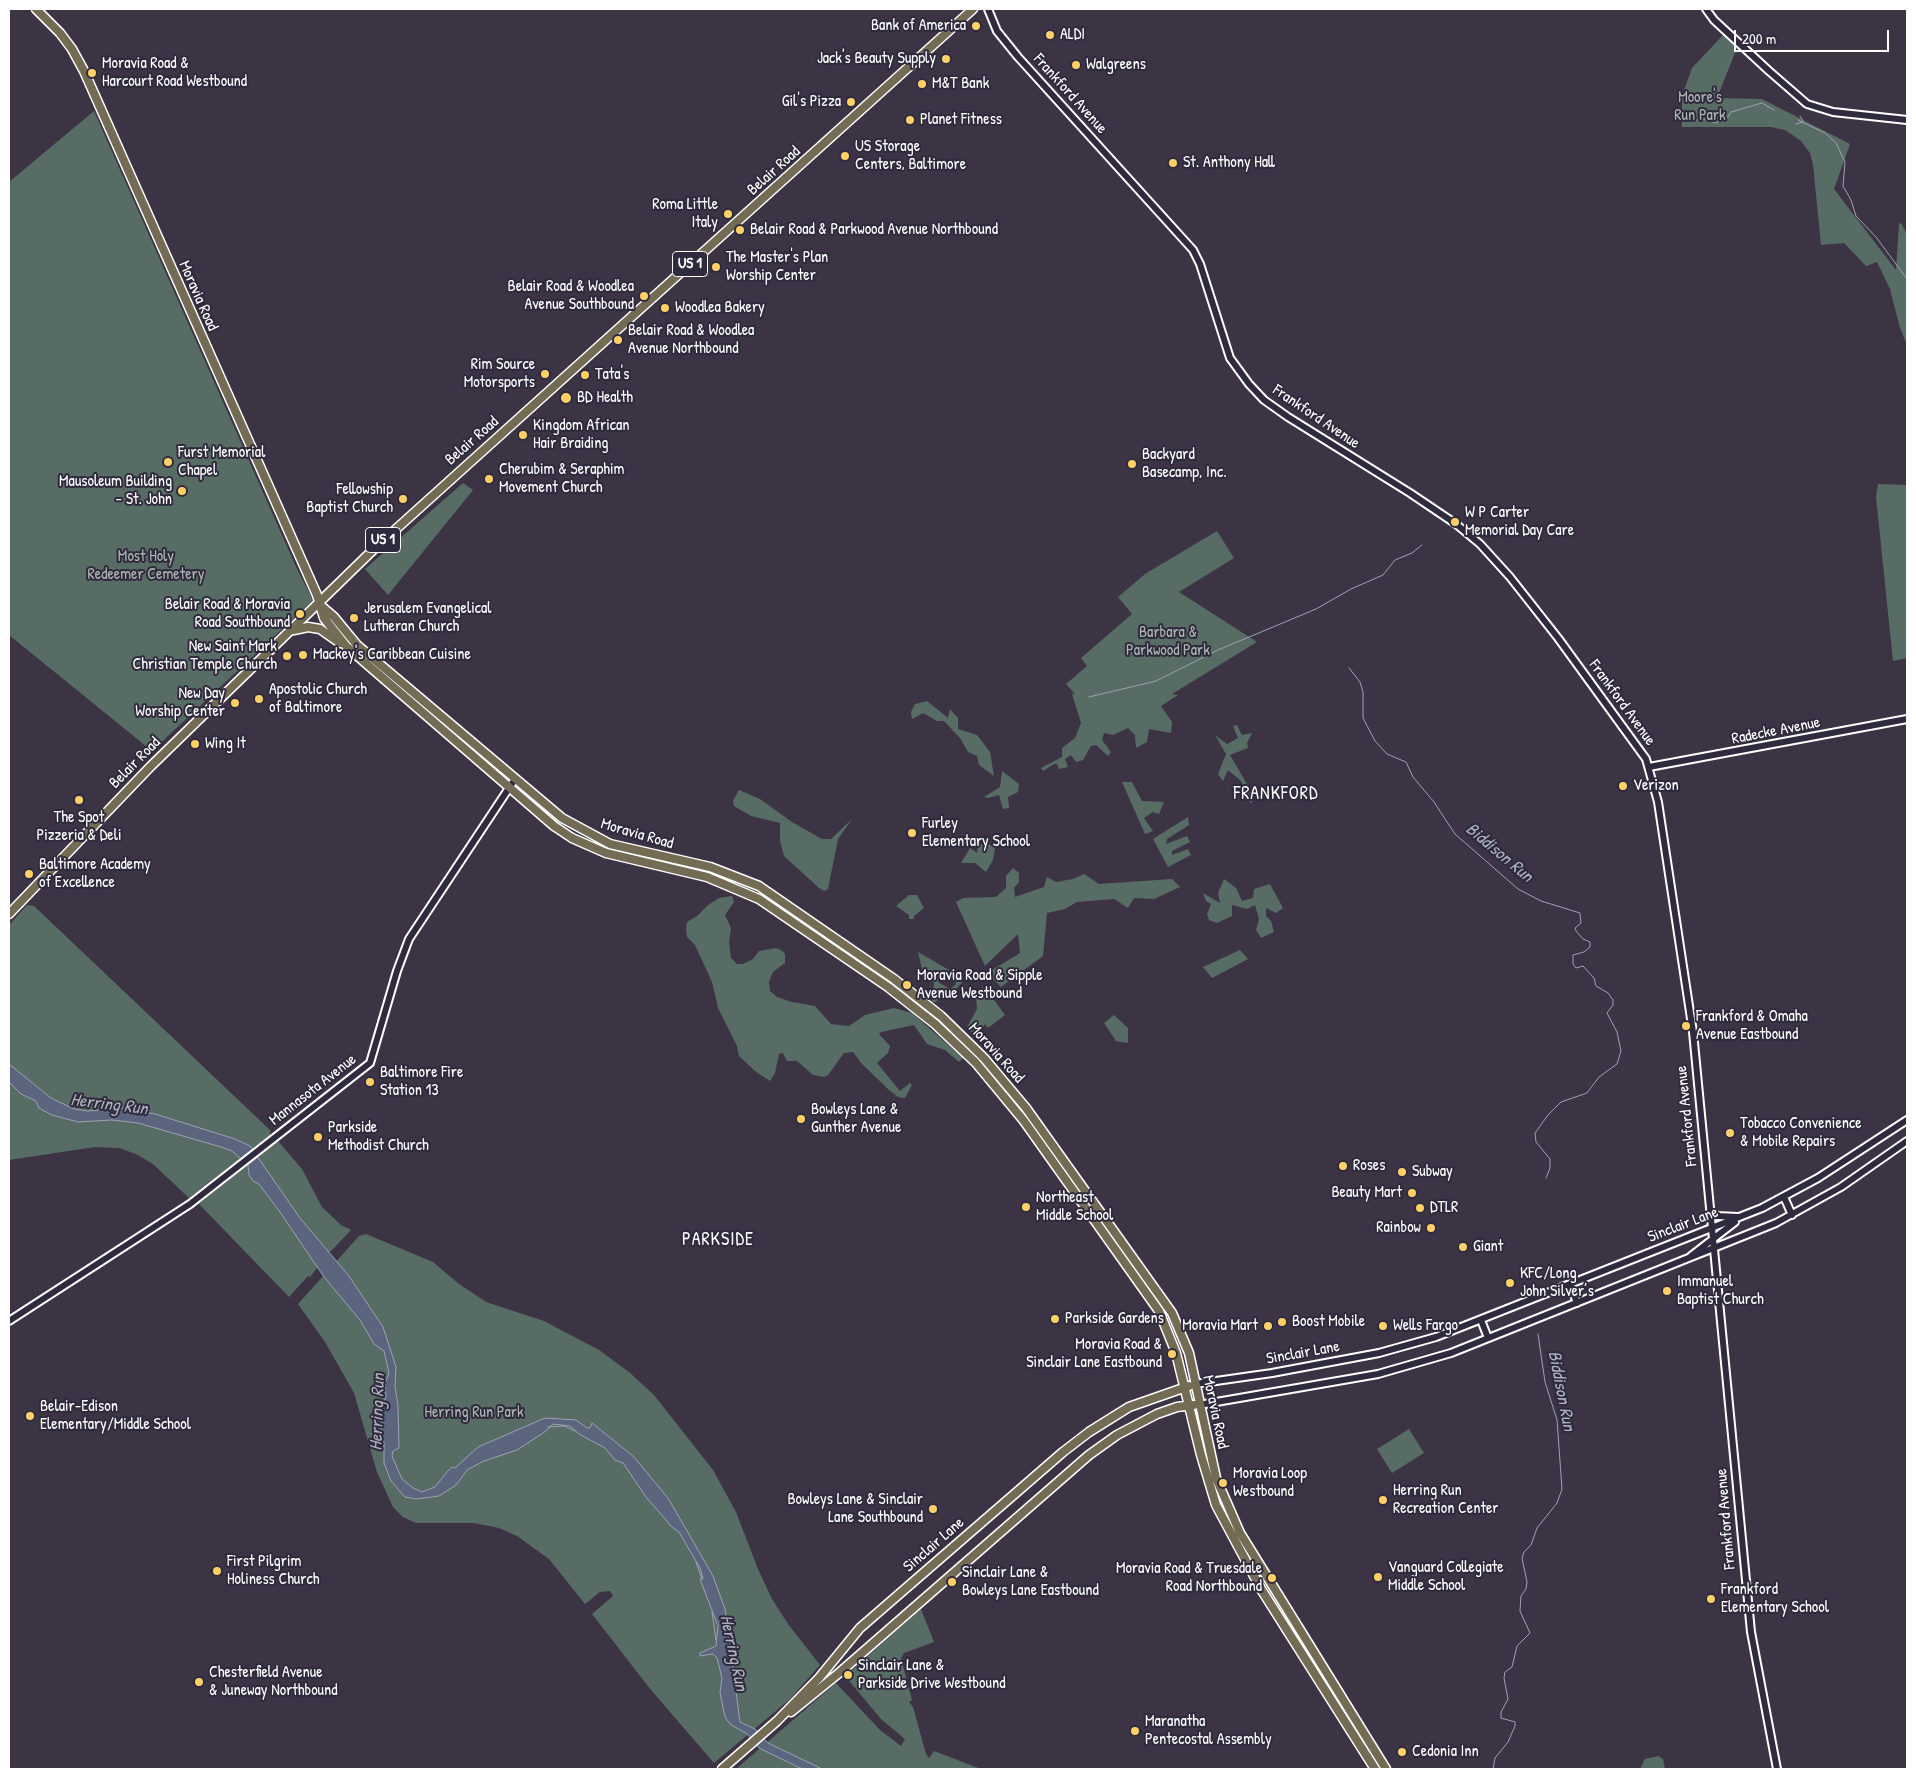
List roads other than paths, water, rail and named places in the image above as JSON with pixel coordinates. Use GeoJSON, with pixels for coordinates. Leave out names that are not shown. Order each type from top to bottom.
{"type":"FeatureCollection","features":[{"type":"Feature","properties":{"kind":"main road","name":"Moravia Road"},"geometry":{"type":"LineString","coordinates":[[36,9],[60,33],[80,64],[318,595],[324,618],[346,646],[554,826],[586,845],[623,859],[707,877],[752,895],[888,987],[935,1024],[976,1063],[1006,1098],[1159,1311],[1172,1338],[1185,1387],[1195,1405],[1216,1478],[1240,1533],[1386,1769]]}},
{"type":"Feature","properties":{"kind":"main road","name":"Belair Road"},"geometry":{"type":"LineString","coordinates":[[9,914],[146,771],[375,548],[457,472],[973,9]]}},
{"type":"Feature","properties":{"kind":"main road","name":"Moravia Road"},"geometry":{"type":"LineString","coordinates":[[319,604],[334,617],[357,645],[560,817],[599,839],[638,852],[710,867],[759,886],[894,979],[941,1016],[984,1058],[1026,1108],[1172,1313],[1186,1342],[1195,1384],[1195,1405],[1208,1481],[1233,1540],[1261,1589],[1376,1769]]}},
{"type":"Feature","properties":{"kind":"main road"},"geometry":{"type":"LineString","coordinates":[[290,632],[300,628],[313,627],[320,629],[346,646]]}},
{"type":"Feature","properties":{"kind":"main road","name":"Sinclair Lane"},"geometry":{"type":"LineString","coordinates":[[777,1721],[812,1686],[860,1628],[1063,1452],[1088,1432],[1129,1407],[1195,1384]]}},
{"type":"Feature","properties":{"kind":"main road","name":"Sinclair Lane"},"geometry":{"type":"LineString","coordinates":[[722,1769],[777,1721],[839,1673],[1089,1455],[1117,1436],[1157,1414],[1195,1405]]}},
{"type":"Feature","properties":{"kind":"street","name":"Frankford Avenue"},"geometry":{"type":"LineString","coordinates":[[988,9],[997,31],[1018,57],[1193,250],[1200,264],[1230,358],[1249,384],[1264,400],[1288,417],[1410,493],[1456,524],[1480,544],[1512,579],[1560,642],[1643,754],[1649,766],[1658,802],[1692,1032],[1751,1632],[1777,1769]]}},
{"type":"Feature","properties":{"kind":"street"},"geometry":{"type":"LineString","coordinates":[[1706,9],[1714,20],[1769,72],[1807,104],[1833,112],[1907,120]]}},
{"type":"Feature","properties":{"kind":"street","name":"Radecke Avenue"},"geometry":{"type":"LineString","coordinates":[[1649,766],[1907,719]]}},
{"type":"Feature","properties":{"kind":"street","name":"Mannasota Avenue"},"geometry":{"type":"LineString","coordinates":[[9,1321],[186,1207],[370,1063],[397,970],[409,939],[515,780]]}},
{"type":"Feature","properties":{"kind":"street","name":"Sinclair Lane"},"geometry":{"type":"LineString","coordinates":[[1195,1384],[1379,1354],[1430,1340],[1742,1217],[1818,1178],[1907,1120]]}},
{"type":"Feature","properties":{"kind":"street","name":"Sinclair Lane"},"geometry":{"type":"LineString","coordinates":[[1195,1405],[1393,1371],[1434,1359],[1714,1249],[1792,1215],[1841,1187],[1907,1141]]}},
{"type":"Feature","properties":{"kind":"street"},"geometry":{"type":"LineString","coordinates":[[1784,1197],[1792,1215]]}},
{"type":"Feature","properties":{"kind":"street"},"geometry":{"type":"LineString","coordinates":[[1711,1211],[1720,1216],[1742,1217]]}},
{"type":"Feature","properties":{"kind":"street"},"geometry":{"type":"LineString","coordinates":[[1686,1260],[1742,1217]]}},
{"type":"Feature","properties":{"kind":"street"},"geometry":{"type":"LineString","coordinates":[[1570,1284],[1577,1303]]}},
{"type":"Feature","properties":{"kind":"street"},"geometry":{"type":"LineString","coordinates":[[1481,1320],[1488,1338]]}},
{"type":"Feature","properties":{"kind":"water","name":"Herring Run"},"geometry":{"type":"Polygon","coordinates":[[[9,1064],[51,1098],[74,1109],[88,1111],[121,1108],[155,1114],[235,1139],[250,1146],[300,1218],[349,1276],[383,1327],[396,1367],[395,1387],[398,1405],[399,1448],[393,1451],[392,1456],[402,1479],[413,1488],[422,1492],[435,1487],[452,1467],[455,1468],[478,1447],[545,1418],[576,1420],[587,1428],[590,1428],[592,1423],[634,1457],[668,1498],[713,1576],[725,1609],[740,1722],[755,1729],[768,1743],[822,1769],[802,1769],[759,1748],[747,1734],[730,1724],[725,1717],[720,1693],[722,1678],[717,1658],[713,1654],[700,1656],[700,1653],[716,1646],[718,1626],[700,1579],[703,1579],[700,1568],[679,1532],[672,1527],[646,1497],[623,1463],[615,1460],[605,1448],[579,1434],[570,1426],[553,1424],[546,1431],[517,1450],[484,1461],[467,1470],[456,1485],[439,1496],[416,1499],[405,1497],[391,1481],[384,1463],[384,1443],[381,1435],[383,1405],[386,1396],[385,1383],[389,1373],[384,1351],[374,1344],[360,1320],[324,1277],[280,1212],[259,1184],[253,1181],[249,1175],[248,1165],[232,1151],[138,1123],[112,1120],[78,1122],[52,1115],[39,1108],[36,1101],[21,1094],[9,1082],[9,1064]]]}},
{"type":"Feature","properties":{"kind":"waterway"},"geometry":{"type":"LineString","coordinates":[[1697,120],[1706,119],[1715,123],[1728,117],[1731,112],[1762,103],[1774,110]]}},
{"type":"Feature","properties":{"kind":"waterway"},"geometry":{"type":"LineString","coordinates":[[1800,116],[1803,121]]}},
{"type":"Feature","properties":{"kind":"waterway"},"geometry":{"type":"LineString","coordinates":[[1798,120],[1825,133],[1836,143],[1845,162],[1843,186],[1851,200],[1856,216],[1876,237],[1907,279]]}},
{"type":"Feature","properties":{"kind":"waterway"},"geometry":{"type":"LineString","coordinates":[[1796,124],[1803,122]]}},
{"type":"Feature","properties":{"kind":"waterway"},"geometry":{"type":"LineString","coordinates":[[1089,697],[1156,681],[1218,650],[1316,609],[1351,589],[1383,575],[1395,560],[1412,553],[1422,545]]}},
{"type":"Feature","properties":{"kind":"waterway","name":"Biddison Run"},"geometry":{"type":"LineString","coordinates":[[1349,668],[1360,682],[1363,692],[1363,718],[1375,741],[1387,754],[1406,762],[1413,777],[1434,802],[1455,834],[1518,889],[1541,901],[1580,913],[1581,923],[1575,928],[1583,939],[1590,942],[1590,947],[1584,952],[1573,955],[1573,964],[1576,968],[1583,966],[1594,978],[1596,986],[1608,993],[1613,1000],[1613,1005],[1607,1013],[1617,1032],[1621,1051],[1617,1064],[1599,1077],[1587,1093],[1561,1102],[1548,1115],[1535,1133],[1536,1142],[1550,1159],[1550,1168],[1546,1178]]}},
{"type":"Feature","properties":{"kind":"waterway","name":"Biddison Run"},"geometry":{"type":"LineString","coordinates":[[1493,1769],[1495,1758],[1508,1742],[1515,1726],[1515,1722],[1501,1718],[1501,1712],[1508,1699],[1504,1678],[1505,1672],[1512,1667],[1517,1646],[1530,1633],[1520,1611],[1521,1596],[1526,1589],[1527,1582],[1522,1558],[1524,1552],[1531,1545],[1537,1528],[1557,1503],[1562,1489],[1557,1420],[1545,1382],[1538,1334]]}},
{"type":"Feature","properties":{"kind":"waterway","name":"Herring Run"},"geometry":{"type":"LineString","coordinates":[[548,1427],[564,1426],[575,1431]]}},
{"type":"Feature","properties":{"kind":"waterway","name":"Herring Run"},"geometry":{"type":"LineString","coordinates":[[696,1562],[702,1579]]}},
{"type":"Feature","properties":{"kind":"waterway","name":"Herring Run"},"geometry":{"type":"LineString","coordinates":[[712,1612],[716,1640]]}},
{"type":"Feature","properties":{"kind":"place","name":"Bank of America"},"geometry":{"type":"Point","coordinates":[976,26]}},
{"type":"Feature","properties":{"kind":"place","name":"ALDI"},"geometry":{"type":"Point","coordinates":[1050,35]}},
{"type":"Feature","properties":{"kind":"place","name":"Jack's Beauty Supply"},"geometry":{"type":"Point","coordinates":[946,59]}},
{"type":"Feature","properties":{"kind":"place","name":"Walgreens"},"geometry":{"type":"Point","coordinates":[1076,65]}},
{"type":"Feature","properties":{"kind":"place","name":"Moravia Road & Harcourt Road Westbound"},"geometry":{"type":"Point","coordinates":[92,73]}},
{"type":"Feature","properties":{"kind":"place","name":"M&T Bank"},"geometry":{"type":"Point","coordinates":[922,84]}},
{"type":"Feature","properties":{"kind":"place","name":"Gil's Pizza"},"geometry":{"type":"Point","coordinates":[851,102]}},
{"type":"Feature","properties":{"kind":"place","name":"Planet Fitness"},"geometry":{"type":"Point","coordinates":[910,120]}},
{"type":"Feature","properties":{"kind":"place","name":"US Storage Centers, Baltimore"},"geometry":{"type":"Point","coordinates":[845,156]}},
{"type":"Feature","properties":{"kind":"place","name":"St. Anthony Hall"},"geometry":{"type":"Point","coordinates":[1173,163]}},
{"type":"Feature","properties":{"kind":"place","name":"Roma Little Italy"},"geometry":{"type":"Point","coordinates":[728,214]}},
{"type":"Feature","properties":{"kind":"place","name":"Belair Road & Parkwood Avenue Northbound"},"geometry":{"type":"Point","coordinates":[740,230]}},
{"type":"Feature","properties":{"kind":"place","name":"The Master's Plan Worship Center"},"geometry":{"type":"Point","coordinates":[716,267]}},
{"type":"Feature","properties":{"kind":"place","name":"Belair Road & Woodlea Avenue Southbound"},"geometry":{"type":"Point","coordinates":[644,296]}},
{"type":"Feature","properties":{"kind":"place","name":"Woodlea Bakery"},"geometry":{"type":"Point","coordinates":[665,308]}},
{"type":"Feature","properties":{"kind":"place","name":"Belair Road & Woodlea Avenue Northbound"},"geometry":{"type":"Point","coordinates":[618,340]}},
{"type":"Feature","properties":{"kind":"place","name":"Rim Source Motorsports"},"geometry":{"type":"Point","coordinates":[545,374]}},
{"type":"Feature","properties":{"kind":"place","name":"Tata's"},"geometry":{"type":"Point","coordinates":[585,375]}},
{"type":"Feature","properties":{"kind":"place","name":"BD Health"},"geometry":{"type":"Point","coordinates":[566,398]}},
{"type":"Feature","properties":{"kind":"place","name":"Kingdom African Hair Braiding"},"geometry":{"type":"Point","coordinates":[523,435]}},
{"type":"Feature","properties":{"kind":"place","name":"Furst Memorial Chapel"},"geometry":{"type":"Point","coordinates":[168,462]}},
{"type":"Feature","properties":{"kind":"place","name":"Backyard Basecamp, Inc."},"geometry":{"type":"Point","coordinates":[1132,464]}},
{"type":"Feature","properties":{"kind":"place","name":"Cherubim & Seraphim Movement Church"},"geometry":{"type":"Point","coordinates":[489,479]}},
{"type":"Feature","properties":{"kind":"place","name":"Mausoleum Building - St. John"},"geometry":{"type":"Point","coordinates":[182,491]}},
{"type":"Feature","properties":{"kind":"place","name":"Fellowship Baptist Church"},"geometry":{"type":"Point","coordinates":[403,499]}},
{"type":"Feature","properties":{"kind":"place","name":"W P Carter Memorial Day Care"},"geometry":{"type":"Point","coordinates":[1455,522]}},
{"type":"Feature","properties":{"kind":"place","name":"Belair Road & Moravia Road Southbound"},"geometry":{"type":"Point","coordinates":[300,614]}},
{"type":"Feature","properties":{"kind":"place","name":"Jerusalem Evangelical Lutheran Church"},"geometry":{"type":"Point","coordinates":[354,618]}},
{"type":"Feature","properties":{"kind":"place","name":"Mackey's Caribbean Cuisine"},"geometry":{"type":"Point","coordinates":[303,655]}},
{"type":"Feature","properties":{"kind":"place","name":"New Saint Mark Christian Temple Church"},"geometry":{"type":"Point","coordinates":[287,656]}},
{"type":"Feature","properties":{"kind":"place","name":"Apostolic Church of Baltimore"},"geometry":{"type":"Point","coordinates":[259,699]}},
{"type":"Feature","properties":{"kind":"place","name":"New Day Worship Center"},"geometry":{"type":"Point","coordinates":[235,703]}},
{"type":"Feature","properties":{"kind":"place","name":"Wing It"},"geometry":{"type":"Point","coordinates":[195,744]}},
{"type":"Feature","properties":{"kind":"place","name":"Verizon"},"geometry":{"type":"Point","coordinates":[1623,786]}},
{"type":"Feature","properties":{"kind":"place","name":"The Spot Pizzeria & Deli"},"geometry":{"type":"Point","coordinates":[79,800]}},
{"type":"Feature","properties":{"kind":"place","name":"Furley Elementary School"},"geometry":{"type":"Point","coordinates":[912,833]}},
{"type":"Feature","properties":{"kind":"place","name":"Baltimore Academy of Excellence"},"geometry":{"type":"Point","coordinates":[29,874]}},
{"type":"Feature","properties":{"kind":"place","name":"Moravia Road & Sipple Avenue Westbound"},"geometry":{"type":"Point","coordinates":[907,985]}},
{"type":"Feature","properties":{"kind":"place","name":"Frankford & Omaha Avenue Eastbound"},"geometry":{"type":"Point","coordinates":[1686,1026]}},
{"type":"Feature","properties":{"kind":"place","name":"Baltimore Fire Station 13"},"geometry":{"type":"Point","coordinates":[370,1082]}},
{"type":"Feature","properties":{"kind":"place","name":"Bowleys Lane & Gunther Avenue"},"geometry":{"type":"Point","coordinates":[801,1119]}},
{"type":"Feature","properties":{"kind":"place","name":"Tobacco Convenience & Mobile Repairs"},"geometry":{"type":"Point","coordinates":[1730,1133]}},
{"type":"Feature","properties":{"kind":"place","name":"Parkside Methodist Church"},"geometry":{"type":"Point","coordinates":[318,1137]}},
{"type":"Feature","properties":{"kind":"place","name":"Roses"},"geometry":{"type":"Point","coordinates":[1343,1166]}},
{"type":"Feature","properties":{"kind":"place","name":"Subway"},"geometry":{"type":"Point","coordinates":[1402,1172]}},
{"type":"Feature","properties":{"kind":"place","name":"Beauty Mart"},"geometry":{"type":"Point","coordinates":[1412,1193]}},
{"type":"Feature","properties":{"kind":"place","name":"Northeast Middle School"},"geometry":{"type":"Point","coordinates":[1026,1207]}},
{"type":"Feature","properties":{"kind":"place","name":"DTLR"},"geometry":{"type":"Point","coordinates":[1420,1208]}},
{"type":"Feature","properties":{"kind":"place","name":"Rainbow"},"geometry":{"type":"Point","coordinates":[1431,1228]}},
{"type":"Feature","properties":{"kind":"place","name":"Giant"},"geometry":{"type":"Point","coordinates":[1463,1247]}},
{"type":"Feature","properties":{"kind":"place","name":"KFC/Long John Silver’s"},"geometry":{"type":"Point","coordinates":[1510,1283]}},
{"type":"Feature","properties":{"kind":"place","name":"Immanuel Baptist Church"},"geometry":{"type":"Point","coordinates":[1667,1291]}},
{"type":"Feature","properties":{"kind":"place","name":"Parkside Gardens"},"geometry":{"type":"Point","coordinates":[1055,1319]}},
{"type":"Feature","properties":{"kind":"place","name":"Boost Mobile"},"geometry":{"type":"Point","coordinates":[1282,1322]}},
{"type":"Feature","properties":{"kind":"place","name":"Moravia Mart"},"geometry":{"type":"Point","coordinates":[1268,1326]}},
{"type":"Feature","properties":{"kind":"place","name":"Wells Fargo"},"geometry":{"type":"Point","coordinates":[1383,1326]}},
{"type":"Feature","properties":{"kind":"place","name":"Moravia Road & Sinclair Lane Eastbound"},"geometry":{"type":"Point","coordinates":[1172,1354]}},
{"type":"Feature","properties":{"kind":"place","name":"Belair-Edison Elementary/Middle School"},"geometry":{"type":"Point","coordinates":[30,1416]}},
{"type":"Feature","properties":{"kind":"place","name":"Moravia Loop Westbound"},"geometry":{"type":"Point","coordinates":[1223,1483]}},
{"type":"Feature","properties":{"kind":"place","name":"Herring Run Recreation Center"},"geometry":{"type":"Point","coordinates":[1383,1500]}},
{"type":"Feature","properties":{"kind":"place","name":"Bowleys Lane & Sinclair Lane Southbound"},"geometry":{"type":"Point","coordinates":[933,1509]}},
{"type":"Feature","properties":{"kind":"place","name":"First Pilgrim Holiness Church"},"geometry":{"type":"Point","coordinates":[217,1571]}},
{"type":"Feature","properties":{"kind":"place","name":"Vanguard Collegiate Middle School"},"geometry":{"type":"Point","coordinates":[1378,1577]}},
{"type":"Feature","properties":{"kind":"place","name":"Moravia Road & Truesdale Road Northbound"},"geometry":{"type":"Point","coordinates":[1272,1578]}},
{"type":"Feature","properties":{"kind":"place","name":"Sinclair Lane & Bowleys Lane Eastbound"},"geometry":{"type":"Point","coordinates":[952,1582]}},
{"type":"Feature","properties":{"kind":"place","name":"Frankford Elementary School"},"geometry":{"type":"Point","coordinates":[1711,1599]}},
{"type":"Feature","properties":{"kind":"place","name":"Sinclair Lane & Parkside Drive Westbound"},"geometry":{"type":"Point","coordinates":[848,1675]}},
{"type":"Feature","properties":{"kind":"place","name":"Chesterfield Avenue & Juneway Northbound"},"geometry":{"type":"Point","coordinates":[199,1682]}},
{"type":"Feature","properties":{"kind":"place","name":"Maranatha Pentecostal Assembly"},"geometry":{"type":"Point","coordinates":[1135,1731]}},
{"type":"Feature","properties":{"kind":"place","name":"Cedonia Inn"},"geometry":{"type":"Point","coordinates":[1402,1752]}},
{"type":"Feature","properties":{"kind":"district","name":"FRANKFORD"},"geometry":{"type":"Point","coordinates":[1276,794]}},
{"type":"Feature","properties":{"kind":"district","name":"PARKSIDE"},"geometry":{"type":"Point","coordinates":[718,1240]}},
{"type":"Feature","properties":{"kind":"park label","name":"Moore's Run Park"},"geometry":{"type":"Point","coordinates":[1700,107]}},
{"type":"Feature","properties":{"kind":"park label","name":"Most Holy Redeemer Cemetery"},"geometry":{"type":"Point","coordinates":[146,566]}},
{"type":"Feature","properties":{"kind":"park label","name":"Barbara & Parkwood Park"},"geometry":{"type":"Point","coordinates":[1168,642]}},
{"type":"Feature","properties":{"kind":"park label","name":"Herring Run Park"},"geometry":{"type":"Point","coordinates":[474,1413]}}]}
